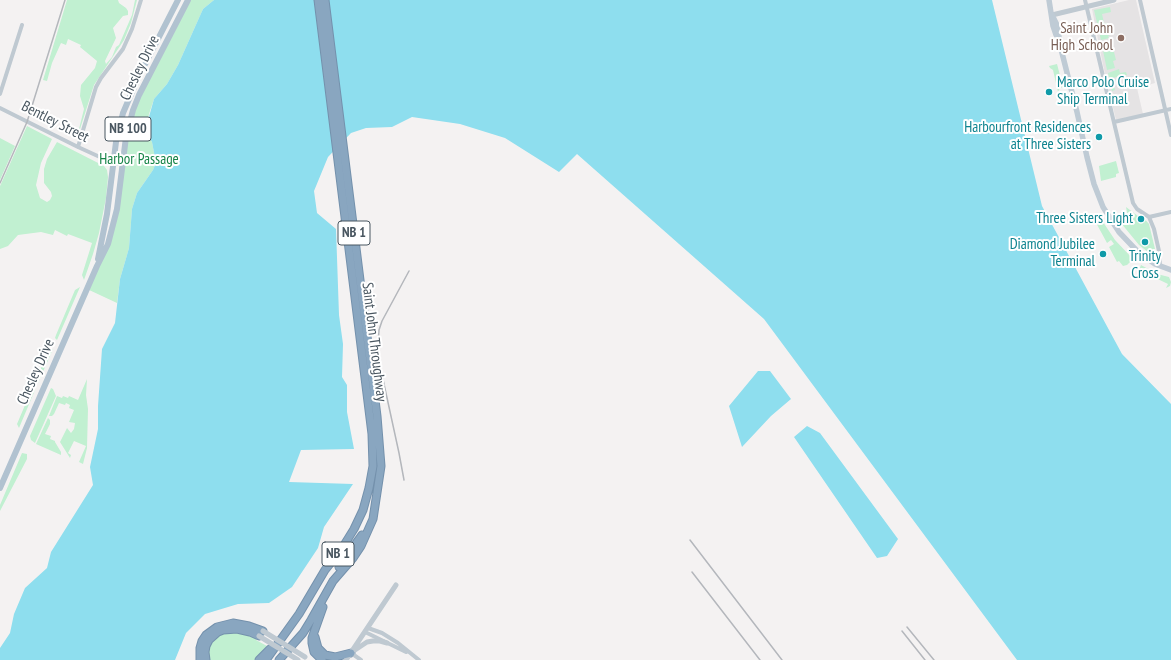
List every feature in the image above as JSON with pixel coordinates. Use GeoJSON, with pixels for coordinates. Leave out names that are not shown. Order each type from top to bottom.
{"type":"FeatureCollection","features":[{"type":"Feature","properties":{"kind":"highway","name":"Saint John Throughway"},"geometry":{"type":"LineString","coordinates":[[266,660],[285,636],[326,570],[354,529],[363,510],[370,488],[373,466],[372,434],[318,0]]}},
{"type":"Feature","properties":{"kind":"highway","name":"Saint John Throughway"},"geometry":{"type":"LineString","coordinates":[[279,660],[303,633],[333,581],[353,558],[361,546],[373,519],[381,466],[377,416],[325,0]]}},
{"type":"Feature","properties":{"kind":"highway","name":"Saint John Throughway"},"geometry":{"type":"LineString","coordinates":[[279,660],[300,629],[330,579],[359,540],[377,498]]}},
{"type":"Feature","properties":{"kind":"highway"},"geometry":{"type":"LineString","coordinates":[[322,660],[317,656],[313,648],[312,638],[326,598],[353,558]]}},
{"type":"Feature","properties":{"kind":"highway"},"geometry":{"type":"LineString","coordinates":[[200,660],[200,648],[202,641],[206,635],[217,626],[233,623],[249,626],[261,634]]}},
{"type":"Feature","properties":{"kind":"highway"},"geometry":{"type":"LineString","coordinates":[[206,660],[205,652],[209,640],[218,632],[230,628],[261,634]]}},
{"type":"Feature","properties":{"kind":"highway"},"geometry":{"type":"LineString","coordinates":[[315,630],[315,638],[318,648],[325,654],[336,657],[349,657]]}},
{"type":"Feature","properties":{"kind":"highway"},"geometry":{"type":"LineString","coordinates":[[259,660],[285,636]]}},
{"type":"Feature","properties":{"kind":"main road","name":"Chesley Drive"},"geometry":{"type":"LineString","coordinates":[[96,266],[107,214],[113,163],[123,114],[138,78],[178,0]]}},
{"type":"Feature","properties":{"kind":"main road","name":"Chesley Drive"},"geometry":{"type":"LineString","coordinates":[[0,488],[96,266],[108,244],[117,209],[122,164],[129,124],[139,95],[188,0]]}},
{"type":"Feature","properties":{"kind":"main road"},"geometry":{"type":"LineString","coordinates":[[1049,0],[1053,26],[1061,49],[1088,164],[1097,194],[1103,207],[1119,232],[1131,246],[1147,259],[1171,270]]}},
{"type":"Feature","properties":{"kind":"main road"},"geometry":{"type":"LineString","coordinates":[[138,78],[146,81]]}},
{"type":"Feature","properties":{"kind":"street"},"geometry":{"type":"LineString","coordinates":[[78,147],[96,87],[123,49],[135,22],[141,0]]}},
{"type":"Feature","properties":{"kind":"street"},"geometry":{"type":"LineString","coordinates":[[1085,0],[1133,203],[1137,209],[1149,217],[1154,229],[1159,251],[1160,266]]}},
{"type":"Feature","properties":{"kind":"street"},"geometry":{"type":"LineString","coordinates":[[1052,15],[1114,0]]}},
{"type":"Feature","properties":{"kind":"street"},"geometry":{"type":"LineString","coordinates":[[1140,0],[1171,135]]}},
{"type":"Feature","properties":{"kind":"street"},"geometry":{"type":"LineString","coordinates":[[0,94],[22,25]]}},
{"type":"Feature","properties":{"kind":"street","name":"Bentley Street"},"geometry":{"type":"LineString","coordinates":[[0,108],[78,147],[113,163],[122,164]]}},
{"type":"Feature","properties":{"kind":"street"},"geometry":{"type":"LineString","coordinates":[[1114,122],[1171,109]]}},
{"type":"Feature","properties":{"kind":"street"},"geometry":{"type":"LineString","coordinates":[[1149,217],[1171,212]]}},
{"type":"Feature","properties":{"kind":"street"},"geometry":{"type":"LineString","coordinates":[[349,657],[396,585]]}},
{"type":"Feature","properties":{"kind":"street"},"geometry":{"type":"LineString","coordinates":[[366,630],[412,655]]}},
{"type":"Feature","properties":{"kind":"street"},"geometry":{"type":"LineString","coordinates":[[366,630],[378,631],[398,643],[419,660]]}},
{"type":"Feature","properties":{"kind":"street"},"geometry":{"type":"LineString","coordinates":[[261,634],[307,659]]}},
{"type":"Feature","properties":{"kind":"street"},"geometry":{"type":"LineString","coordinates":[[261,634],[298,660]]}},
{"type":"Feature","properties":{"kind":"street"},"geometry":{"type":"LineString","coordinates":[[349,657],[367,642],[387,642]]}},
{"type":"Feature","properties":{"kind":"street"},"geometry":{"type":"LineString","coordinates":[[349,657],[361,660]]}},
{"type":"Feature","properties":{"kind":"shaded area","name":"Saint John High School"},"geometry":{"type":"Polygon","coordinates":[[[1129,0],[1136,0],[1155,83],[1137,88],[1143,114],[1116,120],[1092,9],[1129,0]]]}},
{"type":"Feature","properties":{"kind":"green space"},"geometry":{"type":"Polygon","coordinates":[[[67,0],[118,0],[119,3],[128,11],[128,15],[123,16],[113,28],[116,38],[105,61],[106,64],[112,57],[116,47],[119,45],[132,15],[135,0],[137,0],[131,23],[124,40],[94,85],[80,129],[84,109],[80,96],[81,85],[95,68],[97,61],[80,47],[81,45],[68,39],[66,45],[61,43],[52,63],[47,81],[43,80],[67,0]]]}},
{"type":"Feature","properties":{"kind":"green space","name":"Harbor Passage"},"geometry":{"type":"Polygon","coordinates":[[[188,0],[214,0],[203,9],[178,65],[167,84],[154,99],[149,114],[145,131],[152,142],[156,163],[153,170],[137,193],[132,209],[129,248],[120,279],[117,303],[87,289],[108,244],[133,110],[188,0]]]}},
{"type":"Feature","properties":{"kind":"green space"},"geometry":{"type":"Polygon","coordinates":[[[1110,7],[1111,12],[1102,14],[1104,23],[1107,23],[1110,35],[1108,36],[1109,38],[1101,40],[1094,10],[1110,7]]]}},
{"type":"Feature","properties":{"kind":"green space"},"geometry":{"type":"Polygon","coordinates":[[[1110,45],[1111,48],[1113,48],[1116,60],[1113,61],[1115,68],[1107,70],[1102,46],[1110,45]]]}},
{"type":"Feature","properties":{"kind":"green space"},"geometry":{"type":"Polygon","coordinates":[[[1057,64],[1063,87],[1060,88],[1058,92],[1053,70],[1049,66],[1057,64]]]}},
{"type":"Feature","properties":{"kind":"green space"},"geometry":{"type":"Polygon","coordinates":[[[1119,69],[1120,73],[1126,72],[1127,75],[1112,78],[1115,90],[1112,91],[1108,73],[1119,69]]]}},
{"type":"Feature","properties":{"kind":"green space"},"geometry":{"type":"Polygon","coordinates":[[[27,126],[52,139],[41,163],[36,185],[40,198],[47,202],[52,196],[51,192],[44,183],[44,169],[47,159],[57,142],[104,166],[107,170],[108,177],[106,198],[99,233],[84,280],[82,275],[92,243],[68,234],[67,236],[55,230],[53,235],[41,232],[18,235],[8,246],[0,249],[0,186],[27,126]]]}},
{"type":"Feature","properties":{"kind":"green space"},"geometry":{"type":"Polygon","coordinates":[[[0,138],[15,146],[0,180],[0,138]]]}},
{"type":"Feature","properties":{"kind":"green space"},"geometry":{"type":"Polygon","coordinates":[[[1116,161],[1119,173],[1116,174],[1116,177],[1101,181],[1099,166],[1116,161]]]}},
{"type":"Feature","properties":{"kind":"green space"},"geometry":{"type":"Polygon","coordinates":[[[1126,207],[1138,216],[1142,216],[1149,224],[1155,249],[1155,252],[1152,255],[1139,245],[1121,223],[1128,217],[1126,207]]]}},
{"type":"Feature","properties":{"kind":"green space"},"geometry":{"type":"Polygon","coordinates":[[[1099,216],[1115,240],[1133,259],[1127,265],[1123,266],[1119,261],[1117,262],[1109,247],[1114,244],[1111,240],[1107,243],[1094,219],[1099,216]]]}},
{"type":"Feature","properties":{"kind":"green space"},"geometry":{"type":"Polygon","coordinates":[[[1141,265],[1157,274],[1169,277],[1171,282],[1170,286],[1166,288],[1168,284],[1141,271],[1139,274],[1141,265]]]}},
{"type":"Feature","properties":{"kind":"green space"},"geometry":{"type":"Polygon","coordinates":[[[80,287],[57,340],[55,338],[56,335],[75,290],[80,287]]]}},
{"type":"Feature","properties":{"kind":"green space"},"geometry":{"type":"Polygon","coordinates":[[[53,349],[38,383],[36,379],[47,355],[44,353],[46,350],[53,349]]]}},
{"type":"Feature","properties":{"kind":"green space"},"geometry":{"type":"Polygon","coordinates":[[[87,379],[87,448],[83,464],[79,462],[86,446],[74,441],[68,453],[71,455],[70,458],[60,442],[67,428],[71,433],[74,429],[75,423],[69,422],[74,410],[69,408],[70,405],[66,403],[65,405],[59,403],[54,414],[49,416],[57,396],[68,398],[69,396],[78,400],[87,379]]]}},
{"type":"Feature","properties":{"kind":"green space"},"geometry":{"type":"Polygon","coordinates":[[[51,388],[56,396],[35,443],[31,440],[30,436],[51,388]]]}},
{"type":"Feature","properties":{"kind":"green space"},"geometry":{"type":"Polygon","coordinates":[[[35,390],[19,428],[17,424],[31,391],[35,390]]]}},
{"type":"Feature","properties":{"kind":"green space"},"geometry":{"type":"Polygon","coordinates":[[[48,418],[50,420],[50,424],[45,434],[51,436],[50,439],[55,441],[61,455],[36,444],[48,418]]]}},
{"type":"Feature","properties":{"kind":"green space"},"geometry":{"type":"Polygon","coordinates":[[[22,453],[27,454],[27,459],[0,511],[0,505],[22,453]]]}},
{"type":"Feature","properties":{"kind":"green space"},"geometry":{"type":"Polygon","coordinates":[[[238,632],[257,638],[256,640],[267,646],[255,660],[209,660],[208,652],[214,638],[222,633],[238,632]]]}},
{"type":"Feature","properties":{"kind":"water"},"geometry":{"type":"Polygon","coordinates":[[[214,0],[992,0],[1042,206],[1122,354],[1171,404],[1171,660],[1017,660],[764,319],[577,154],[559,172],[505,138],[460,124],[412,117],[392,127],[366,128],[351,133],[328,157],[314,191],[317,213],[336,229],[339,315],[343,344],[342,377],[347,385],[347,412],[354,449],[301,450],[289,482],[353,484],[324,527],[318,548],[292,587],[269,603],[238,604],[205,614],[186,633],[175,660],[0,660],[0,648],[10,633],[14,614],[25,588],[47,568],[51,552],[93,485],[90,467],[98,429],[102,349],[115,323],[120,279],[129,248],[132,209],[137,193],[153,170],[156,163],[152,142],[145,131],[154,99],[167,84],[178,65],[203,9],[214,0]]]}},
{"type":"Feature","properties":{"kind":"water"},"geometry":{"type":"Polygon","coordinates":[[[758,371],[770,371],[791,399],[771,416],[742,447],[729,406],[758,371]]]}},
{"type":"Feature","properties":{"kind":"water"},"geometry":{"type":"Polygon","coordinates":[[[807,426],[820,433],[898,539],[887,556],[877,558],[794,437],[807,426]]]}},
{"type":"Feature","properties":{"kind":"railway"},"geometry":{"type":"LineString","coordinates":[[0,183],[27,122],[65,0]]}},
{"type":"Feature","properties":{"kind":"railway"},"geometry":{"type":"LineString","coordinates":[[404,480],[379,361],[378,345],[379,330],[382,321],[409,271]]}},
{"type":"Feature","properties":{"kind":"railway"},"geometry":{"type":"LineString","coordinates":[[690,540],[782,660]]}},
{"type":"Feature","properties":{"kind":"railway"},"geometry":{"type":"LineString","coordinates":[[692,572],[760,660]]}},
{"type":"Feature","properties":{"kind":"railway"},"geometry":{"type":"LineString","coordinates":[[907,627],[934,660]]}},
{"type":"Feature","properties":{"kind":"railway"},"geometry":{"type":"LineString","coordinates":[[902,631],[925,660]]}},
{"type":"Feature","properties":{"kind":"place","name":"Saint John High School"},"geometry":{"type":"Point","coordinates":[1121,38]}},
{"type":"Feature","properties":{"kind":"place","name":"Marco Polo Cruise Ship Terminal"},"geometry":{"type":"Point","coordinates":[1049,92]}},
{"type":"Feature","properties":{"kind":"place","name":"Harbourfront Residences at Three Sisters"},"geometry":{"type":"Point","coordinates":[1099,137]}},
{"type":"Feature","properties":{"kind":"place","name":"Three Sisters Light"},"geometry":{"type":"Point","coordinates":[1141,219]}},
{"type":"Feature","properties":{"kind":"place","name":"Trinity Cross"},"geometry":{"type":"Point","coordinates":[1145,242]}},
{"type":"Feature","properties":{"kind":"place","name":"Diamond Jubilee Terminal"},"geometry":{"type":"Point","coordinates":[1103,254]}}]}
